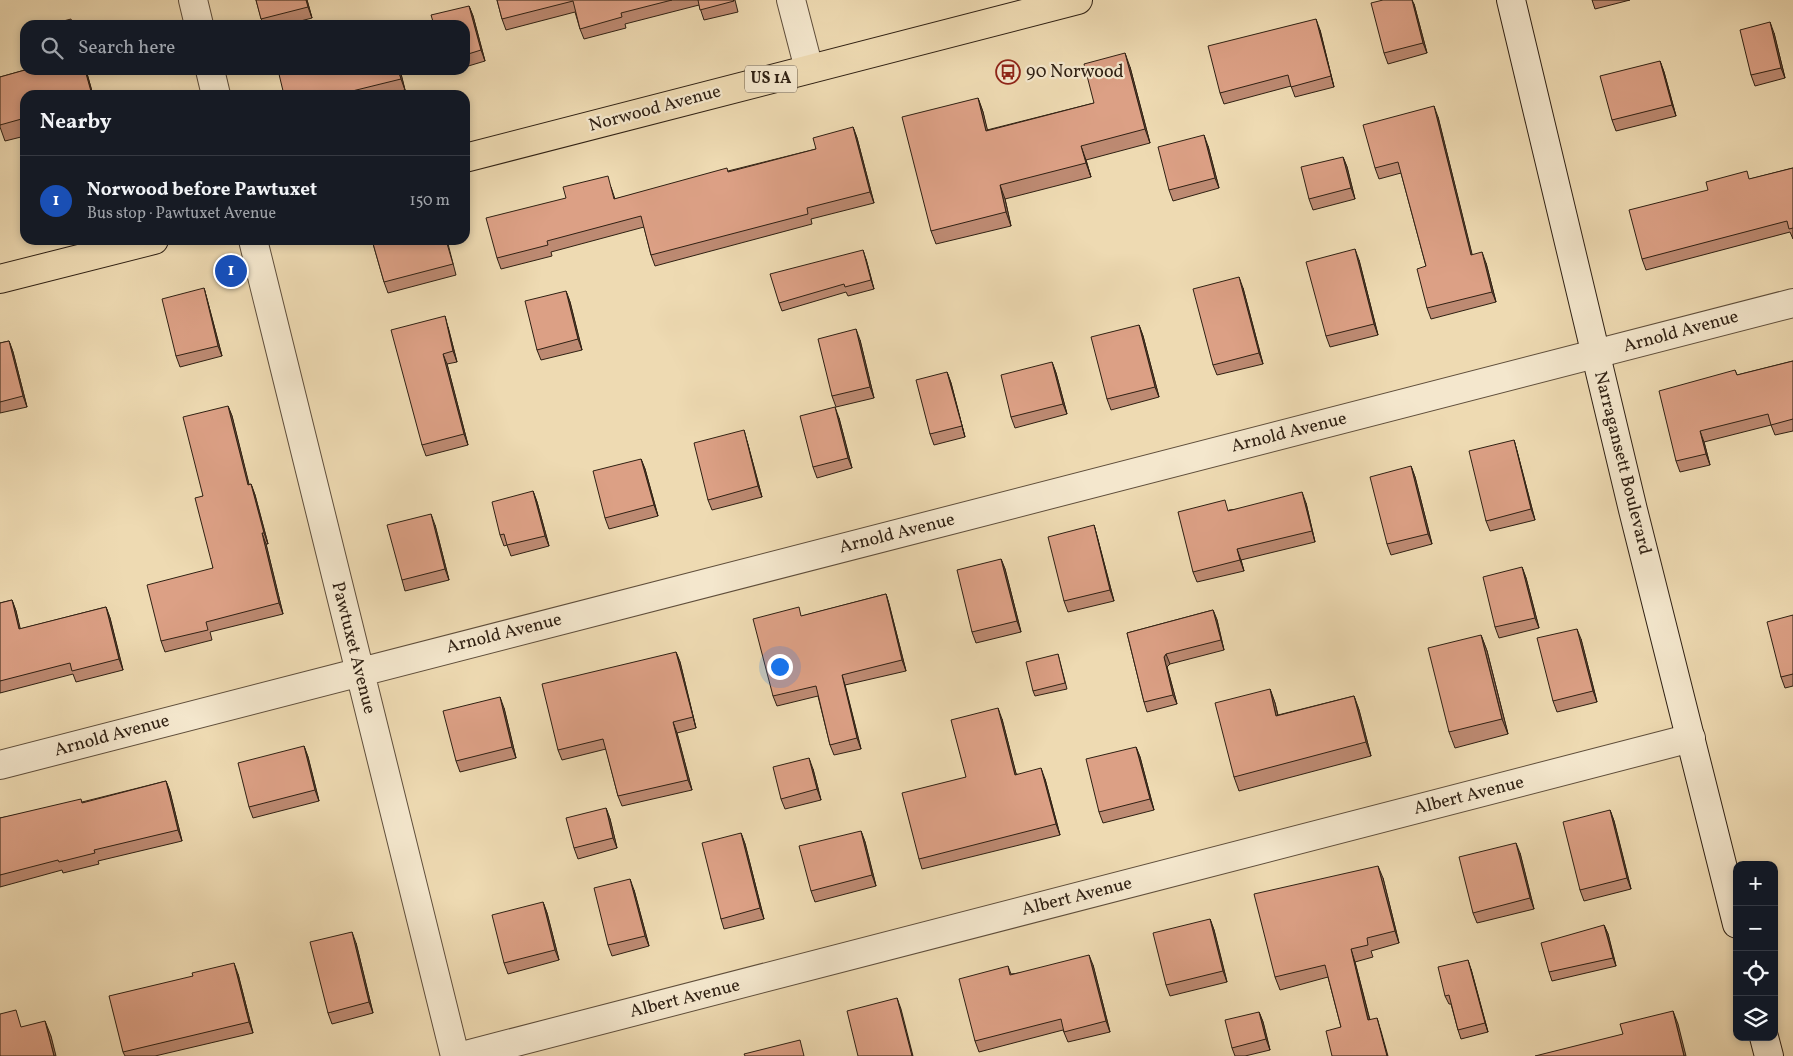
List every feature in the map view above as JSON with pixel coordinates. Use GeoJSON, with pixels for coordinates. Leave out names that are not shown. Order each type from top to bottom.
{"type":"FeatureCollection","features":[{"type":"Feature","properties":{"kind":"main road","name":"Norwood Avenue"},"geometry":{"type":"LineString","coordinates":[[470,157],[1078,0]]}},
{"type":"Feature","properties":{"kind":"main road"},"geometry":{"type":"LineString","coordinates":[[0,279],[134,245]]}},
{"type":"Feature","properties":{"kind":"street"},"geometry":{"type":"LineString","coordinates":[[193,0],[198,20]]}},
{"type":"Feature","properties":{"kind":"street"},"geometry":{"type":"LineString","coordinates":[[791,0],[809,69]]}},
{"type":"Feature","properties":{"kind":"street","name":"Narragansett Boulevard"},"geometry":{"type":"LineString","coordinates":[[1511,0],[1596,354],[1733,908]]}},
{"type":"Feature","properties":{"kind":"street"},"geometry":{"type":"LineString","coordinates":[[211,75],[215,90]]}},
{"type":"Feature","properties":{"kind":"street","name":"Pawtuxet Avenue"},"geometry":{"type":"LineString","coordinates":[[254,245],[454,1056]]}},
{"type":"Feature","properties":{"kind":"street","name":"Arnold Avenue"},"geometry":{"type":"LineString","coordinates":[[0,765],[1793,302]]}},
{"type":"Feature","properties":{"kind":"street","name":"Albert Avenue"},"geometry":{"type":"LineString","coordinates":[[462,1056],[1691,738]]}},
{"type":"Feature","properties":{"kind":"street"},"geometry":{"type":"LineString","coordinates":[[1765,1041],[1769,1056]]}},
{"type":"Feature","properties":{"kind":"building"},"geometry":{"type":"Polygon","coordinates":[[[256,0],[306,0],[308,7],[261,19],[256,0]]]}},
{"type":"Feature","properties":{"kind":"building"},"geometry":{"type":"Polygon","coordinates":[[[497,0],[672,0],[621,13],[622,17],[580,29],[573,1],[502,19],[497,0]]]}},
{"type":"Feature","properties":{"kind":"building"},"geometry":{"type":"Polygon","coordinates":[[[698,0],[733,0],[734,1],[700,10],[698,0]]]}},
{"type":"Feature","properties":{"kind":"building"},"geometry":{"type":"Polygon","coordinates":[[[1383,0],[1412,0],[1423,43],[1384,53],[1371,3],[1383,0]]]}},
{"type":"Feature","properties":{"kind":"building"},"geometry":{"type":"Polygon","coordinates":[[[469,6],[481,50],[470,53],[470,20],[432,20],[431,15],[469,6]]]}},
{"type":"Feature","properties":{"kind":"building"},"geometry":{"type":"Polygon","coordinates":[[[1316,19],[1331,76],[1291,87],[1288,75],[1220,93],[1208,46],[1316,19]]]}},
{"type":"Feature","properties":{"kind":"building"},"geometry":{"type":"Polygon","coordinates":[[[1770,22],[1781,68],[1751,75],[1740,30],[1770,22]]]}},
{"type":"Feature","properties":{"kind":"building"},"geometry":{"type":"Polygon","coordinates":[[[1125,53],[1145,129],[1081,146],[1086,163],[1000,185],[1006,212],[931,231],[902,117],[978,98],[986,131],[1094,103],[1084,64],[1125,53]]]}},
{"type":"Feature","properties":{"kind":"building"},"geometry":{"type":"Polygon","coordinates":[[[1660,61],[1672,105],[1612,120],[1600,76],[1660,61]]]}},
{"type":"Feature","properties":{"kind":"building"},"geometry":{"type":"Polygon","coordinates":[[[20,71],[20,75],[86,75],[91,90],[20,90],[20,119],[0,125],[0,77],[20,71]]]}},
{"type":"Feature","properties":{"kind":"building"},"geometry":{"type":"Polygon","coordinates":[[[279,75],[400,75],[401,79],[356,90],[283,90],[279,75]]]}},
{"type":"Feature","properties":{"kind":"building"},"geometry":{"type":"Polygon","coordinates":[[[1434,106],[1471,255],[1482,252],[1492,292],[1427,308],[1417,269],[1426,266],[1398,162],[1375,168],[1363,125],[1434,106]]]}},
{"type":"Feature","properties":{"kind":"building"},"geometry":{"type":"Polygon","coordinates":[[[853,127],[870,192],[807,208],[808,214],[651,255],[641,216],[547,241],[548,245],[497,258],[486,218],[566,198],[563,187],[608,176],[614,199],[727,168],[728,172],[816,149],[813,138],[853,127]]]}},
{"type":"Feature","properties":{"kind":"building"},"geometry":{"type":"Polygon","coordinates":[[[1204,135],[1215,178],[1169,190],[1158,147],[1204,135]]]}},
{"type":"Feature","properties":{"kind":"building"},"geometry":{"type":"Polygon","coordinates":[[[1343,157],[1351,188],[1309,199],[1301,167],[1343,157]]]}},
{"type":"Feature","properties":{"kind":"building"},"geometry":{"type":"Polygon","coordinates":[[[1793,168],[1793,228],[1789,229],[1787,221],[1642,259],[1629,210],[1708,190],[1706,182],[1747,171],[1749,179],[1793,168]]]}},
{"type":"Feature","properties":{"kind":"building"},"geometry":{"type":"Polygon","coordinates":[[[373,245],[447,245],[453,264],[384,282],[373,245]]]}},
{"type":"Feature","properties":{"kind":"building"},"geometry":{"type":"Polygon","coordinates":[[[1355,249],[1374,324],[1326,336],[1306,262],[1355,249]]]}},
{"type":"Feature","properties":{"kind":"building"},"geometry":{"type":"Polygon","coordinates":[[[863,250],[871,280],[845,287],[844,284],[779,303],[770,274],[863,250]]]}},
{"type":"Feature","properties":{"kind":"building"},"geometry":{"type":"Polygon","coordinates":[[[1239,277],[1259,353],[1213,365],[1193,289],[1239,277]]]}},
{"type":"Feature","properties":{"kind":"building"},"geometry":{"type":"Polygon","coordinates":[[[204,288],[218,346],[176,356],[162,299],[204,288]]]}},
{"type":"Feature","properties":{"kind":"building"},"geometry":{"type":"Polygon","coordinates":[[[566,291],[578,339],[537,350],[525,301],[566,291]]]}},
{"type":"Feature","properties":{"kind":"building"},"geometry":{"type":"Polygon","coordinates":[[[445,316],[453,351],[443,354],[464,434],[422,445],[391,330],[445,316]]]}},
{"type":"Feature","properties":{"kind":"building"},"geometry":{"type":"Polygon","coordinates":[[[1139,325],[1155,387],[1107,399],[1091,337],[1139,325]]]}},
{"type":"Feature","properties":{"kind":"building"},"geometry":{"type":"Polygon","coordinates":[[[856,329],[870,387],[832,396],[818,339],[856,329]]]}},
{"type":"Feature","properties":{"kind":"building"},"geometry":{"type":"Polygon","coordinates":[[[9,341],[23,396],[0,402],[0,343],[9,341]]]}},
{"type":"Feature","properties":{"kind":"building"},"geometry":{"type":"Polygon","coordinates":[[[1793,361],[1793,419],[1771,425],[1768,414],[1700,431],[1706,454],[1676,461],[1659,391],[1735,370],[1737,375],[1793,361]]]}},
{"type":"Feature","properties":{"kind":"building"},"geometry":{"type":"Polygon","coordinates":[[[1052,362],[1063,404],[1011,417],[1001,375],[1052,362]]]}},
{"type":"Feature","properties":{"kind":"building"},"geometry":{"type":"Polygon","coordinates":[[[947,372],[962,426],[930,434],[916,380],[947,372]]]}},
{"type":"Feature","properties":{"kind":"building"},"geometry":{"type":"Polygon","coordinates":[[[228,406],[248,485],[251,484],[264,533],[262,533],[279,603],[206,622],[208,630],[161,641],[147,585],[213,568],[195,498],[203,496],[183,417],[228,406]]]}},
{"type":"Feature","properties":{"kind":"building"},"geometry":{"type":"Polygon","coordinates":[[[835,407],[848,458],[813,467],[800,416],[835,407]]]}},
{"type":"Feature","properties":{"kind":"building"},"geometry":{"type":"Polygon","coordinates":[[[744,430],[758,486],[708,500],[694,443],[744,430]]]}},
{"type":"Feature","properties":{"kind":"building"},"geometry":{"type":"Polygon","coordinates":[[[1514,440],[1531,509],[1486,521],[1469,451],[1514,440]]]}},
{"type":"Feature","properties":{"kind":"building"},"geometry":{"type":"Polygon","coordinates":[[[641,459],[654,505],[605,518],[593,471],[641,459]]]}},
{"type":"Feature","properties":{"kind":"building"},"geometry":{"type":"Polygon","coordinates":[[[1411,466],[1428,534],[1387,544],[1370,477],[1411,466]]]}},
{"type":"Feature","properties":{"kind":"building"},"geometry":{"type":"Polygon","coordinates":[[[533,491],[545,536],[507,545],[504,534],[500,535],[492,502],[533,491]]]}},
{"type":"Feature","properties":{"kind":"building"},"geometry":{"type":"Polygon","coordinates":[[[1302,492],[1312,531],[1237,549],[1240,560],[1193,572],[1178,512],[1225,500],[1228,511],[1302,492]]]}},
{"type":"Feature","properties":{"kind":"building"},"geometry":{"type":"Polygon","coordinates":[[[431,514],[445,569],[402,580],[387,525],[431,514]]]}},
{"type":"Feature","properties":{"kind":"building"},"geometry":{"type":"Polygon","coordinates":[[[1094,525],[1110,590],[1064,601],[1048,537],[1094,525]]]}},
{"type":"Feature","properties":{"kind":"building"},"geometry":{"type":"Polygon","coordinates":[[[1001,559],[1017,621],[972,632],[957,570],[1001,559]]]}},
{"type":"Feature","properties":{"kind":"building"},"geometry":{"type":"Polygon","coordinates":[[[1522,567],[1535,618],[1495,627],[1483,577],[1522,567]]]}},
{"type":"Feature","properties":{"kind":"building"},"geometry":{"type":"Polygon","coordinates":[[[886,594],[902,660],[842,675],[857,738],[830,745],[816,686],[773,696],[753,619],[799,607],[801,616],[886,594]]]}},
{"type":"Feature","properties":{"kind":"building"},"geometry":{"type":"Polygon","coordinates":[[[12,600],[19,629],[106,607],[119,659],[72,671],[70,663],[0,681],[0,603],[12,600]]]}},
{"type":"Feature","properties":{"kind":"building"},"geometry":{"type":"Polygon","coordinates":[[[1213,610],[1221,640],[1166,654],[1164,657],[1173,695],[1144,702],[1127,633],[1213,610]]]}},
{"type":"Feature","properties":{"kind":"building"},"geometry":{"type":"Polygon","coordinates":[[[1793,615],[1793,674],[1781,677],[1767,622],[1793,615]]]}},
{"type":"Feature","properties":{"kind":"building"},"geometry":{"type":"Polygon","coordinates":[[[1577,629],[1593,691],[1553,701],[1537,638],[1577,629]]]}},
{"type":"Feature","properties":{"kind":"building"},"geometry":{"type":"Polygon","coordinates":[[[1481,635],[1502,719],[1449,732],[1428,648],[1481,635]]]}},
{"type":"Feature","properties":{"kind":"building"},"geometry":{"type":"Polygon","coordinates":[[[676,652],[693,717],[673,722],[688,780],[618,796],[603,739],[558,750],[542,684],[676,652]]]}},
{"type":"Feature","properties":{"kind":"building"},"geometry":{"type":"Polygon","coordinates":[[[1058,654],[1065,683],[1033,691],[1026,662],[1058,654]]]}},
{"type":"Feature","properties":{"kind":"building"},"geometry":{"type":"Polygon","coordinates":[[[1270,689],[1276,716],[1354,696],[1366,742],[1234,777],[1215,703],[1270,689]]]}},
{"type":"Feature","properties":{"kind":"building"},"geometry":{"type":"Polygon","coordinates":[[[500,697],[512,747],[456,761],[443,711],[500,697]]]}},
{"type":"Feature","properties":{"kind":"building"},"geometry":{"type":"Polygon","coordinates":[[[998,708],[1015,775],[1041,768],[1056,824],[919,859],[902,793],[966,777],[951,720],[998,708]]]}},
{"type":"Feature","properties":{"kind":"building"},"geometry":{"type":"Polygon","coordinates":[[[304,746],[315,790],[249,807],[238,763],[304,746]]]}},
{"type":"Feature","properties":{"kind":"building"},"geometry":{"type":"Polygon","coordinates":[[[1136,747],[1150,799],[1099,812],[1086,759],[1136,747]]]}},
{"type":"Feature","properties":{"kind":"building"},"geometry":{"type":"Polygon","coordinates":[[[809,758],[817,789],[781,799],[773,767],[809,758]]]}},
{"type":"Feature","properties":{"kind":"building"},"geometry":{"type":"Polygon","coordinates":[[[166,781],[178,830],[94,850],[95,853],[59,862],[58,860],[0,875],[0,818],[81,799],[82,803],[166,781]]]}},
{"type":"Feature","properties":{"kind":"building"},"geometry":{"type":"Polygon","coordinates":[[[606,808],[613,838],[574,848],[566,818],[606,808]]]}},
{"type":"Feature","properties":{"kind":"building"},"geometry":{"type":"Polygon","coordinates":[[[1610,810],[1627,878],[1580,890],[1563,822],[1610,810]]]}},
{"type":"Feature","properties":{"kind":"building"},"geometry":{"type":"Polygon","coordinates":[[[861,831],[872,875],[811,891],[799,846],[861,831]]]}},
{"type":"Feature","properties":{"kind":"building"},"geometry":{"type":"Polygon","coordinates":[[[741,833],[760,908],[721,919],[702,843],[741,833]]]}},
{"type":"Feature","properties":{"kind":"building"},"geometry":{"type":"Polygon","coordinates":[[[1516,843],[1530,898],[1473,913],[1459,857],[1516,843]]]}},
{"type":"Feature","properties":{"kind":"building"},"geometry":{"type":"Polygon","coordinates":[[[1378,866],[1395,931],[1367,938],[1368,945],[1351,949],[1368,1020],[1377,1018],[1387,1056],[1332,1056],[1326,1031],[1341,1027],[1325,965],[1275,977],[1254,894],[1378,866]]]}},
{"type":"Feature","properties":{"kind":"building"},"geometry":{"type":"Polygon","coordinates":[[[630,879],[645,936],[608,945],[594,888],[630,879]]]}},
{"type":"Feature","properties":{"kind":"building"},"geometry":{"type":"Polygon","coordinates":[[[543,902],[555,950],[504,963],[492,915],[543,902]]]}},
{"type":"Feature","properties":{"kind":"building"},"geometry":{"type":"Polygon","coordinates":[[[1210,919],[1223,971],[1166,985],[1153,933],[1210,919]]]}},
{"type":"Feature","properties":{"kind":"building"},"geometry":{"type":"Polygon","coordinates":[[[1604,925],[1613,958],[1549,972],[1541,943],[1604,925]]]}},
{"type":"Feature","properties":{"kind":"building"},"geometry":{"type":"Polygon","coordinates":[[[352,932],[369,1002],[328,1013],[310,942],[352,932]]]}},
{"type":"Feature","properties":{"kind":"building"},"geometry":{"type":"Polygon","coordinates":[[[1089,955],[1106,1021],[1064,1032],[1061,1019],[975,1041],[959,979],[1008,966],[1010,975],[1089,955]]]}},
{"type":"Feature","properties":{"kind":"building"},"geometry":{"type":"Polygon","coordinates":[[[1468,960],[1485,1023],[1458,1030],[1449,995],[1445,996],[1438,967],[1468,960]]]}},
{"type":"Feature","properties":{"kind":"building"},"geometry":{"type":"Polygon","coordinates":[[[234,963],[249,1022],[123,1052],[109,996],[193,976],[192,973],[234,963]]]}},
{"type":"Feature","properties":{"kind":"building"},"geometry":{"type":"Polygon","coordinates":[[[897,998],[912,1056],[858,1056],[847,1011],[897,998]]]}},
{"type":"Feature","properties":{"kind":"building"},"geometry":{"type":"Polygon","coordinates":[[[16,1010],[21,1027],[45,1021],[54,1056],[0,1056],[0,1014],[16,1010]]]}},
{"type":"Feature","properties":{"kind":"building"},"geometry":{"type":"Polygon","coordinates":[[[1673,1011],[1684,1056],[1535,1056],[1623,1034],[1620,1024],[1673,1011]]]}},
{"type":"Feature","properties":{"kind":"building"},"geometry":{"type":"Polygon","coordinates":[[[1259,1012],[1266,1039],[1232,1048],[1225,1020],[1259,1012]]]}},
{"type":"Feature","properties":{"kind":"building"},"geometry":{"type":"Polygon","coordinates":[[[800,1040],[804,1056],[745,1056],[744,1054],[800,1040]]]}},
{"type":"Feature","properties":{"kind":"place","name":"90 Norwood"},"geometry":{"type":"Point","coordinates":[1008,72]}},
{"type":"Feature","properties":{"kind":"place","name":"Norwood before Pawtuxet"},"geometry":{"type":"Point","coordinates":[231,271]}}]}
